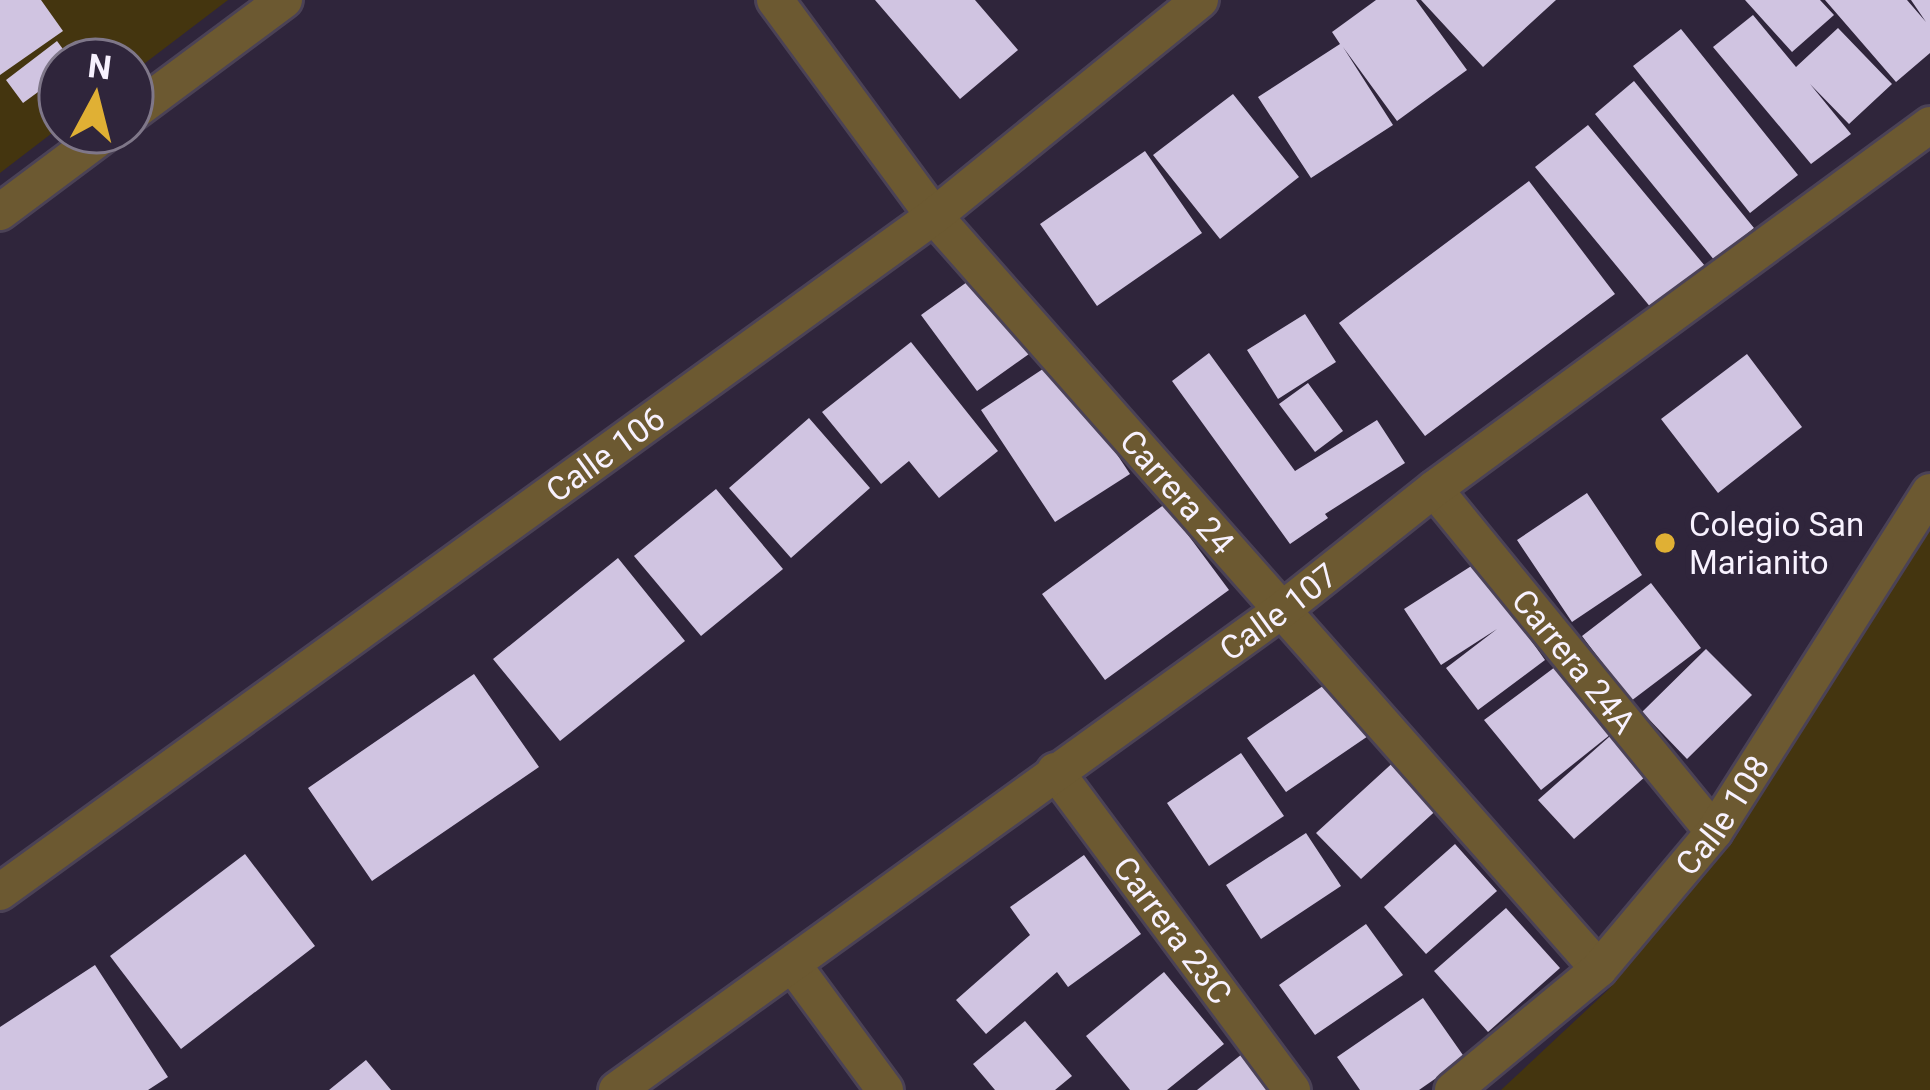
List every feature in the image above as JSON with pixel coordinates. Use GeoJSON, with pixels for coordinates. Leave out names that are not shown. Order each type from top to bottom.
{"type":"FeatureCollection","features":[{"type":"Feature","properties":{"kind":"street"},"geometry":{"type":"LineString","coordinates":[[156,95],[284,0]]}},
{"type":"Feature","properties":{"kind":"street","name":"Carrera 24"},"geometry":{"type":"LineString","coordinates":[[776,0],[934,216],[1599,969]]}},
{"type":"Feature","properties":{"kind":"street","name":"Calle 106"},"geometry":{"type":"LineString","coordinates":[[0,892],[934,216],[1200,0]]}},
{"type":"Feature","properties":{"kind":"street","name":"Calle 107"},"geometry":{"type":"LineString","coordinates":[[617,1090],[1282,610],[1434,488],[1930,125]]}},
{"type":"Feature","properties":{"kind":"street"},"geometry":{"type":"LineString","coordinates":[[0,212],[75,156]]}},
{"type":"Feature","properties":{"kind":"street","name":"Carrera 24A"},"geometry":{"type":"LineString","coordinates":[[1434,488],[1714,832]]}},
{"type":"Feature","properties":{"kind":"street","name":"Calle 108"},"geometry":{"type":"LineString","coordinates":[[1453,1090],[1599,969],[1714,832],[1930,492]]}},
{"type":"Feature","properties":{"kind":"street","name":"Carrera 23C"},"geometry":{"type":"LineString","coordinates":[[1055,771],[1292,1090]]}},
{"type":"Feature","properties":{"kind":"street"},"geometry":{"type":"LineString","coordinates":[[793,965],[885,1090]]}},
{"type":"Feature","properties":{"kind":"shaded area"},"geometry":{"type":"Polygon","coordinates":[[[0,0],[228,0],[156,55],[156,36],[36,36],[36,145],[0,173],[0,0]]]}},
{"type":"Feature","properties":{"kind":"shaded area"},"geometry":{"type":"Polygon","coordinates":[[[1930,522],[1930,1090],[1501,1090],[1608,990],[1735,838],[1930,522]]]}},
{"type":"Feature","properties":{"kind":"building"},"geometry":{"type":"Polygon","coordinates":[[[0,0],[41,0],[63,31],[56,36],[36,36],[36,50],[0,75],[0,0]]]}},
{"type":"Feature","properties":{"kind":"building"},"geometry":{"type":"Polygon","coordinates":[[[875,0],[975,0],[1018,50],[960,99],[875,0]]]}},
{"type":"Feature","properties":{"kind":"building"},"geometry":{"type":"Polygon","coordinates":[[[1376,0],[1416,0],[1467,70],[1397,121],[1343,47],[1393,125],[1311,178],[1258,97],[1340,44],[1332,32],[1376,0]]]}},
{"type":"Feature","properties":{"kind":"building"},"geometry":{"type":"Polygon","coordinates":[[[1421,0],[1556,0],[1483,67],[1421,0]]]}},
{"type":"Feature","properties":{"kind":"building"},"geometry":{"type":"Polygon","coordinates":[[[1745,0],[1820,0],[1834,15],[1792,52],[1745,0]]]}},
{"type":"Feature","properties":{"kind":"building"},"geometry":{"type":"Polygon","coordinates":[[[1825,0],[1907,0],[1926,22],[1911,0],[1930,0],[1930,53],[1896,82],[1825,0]]]}},
{"type":"Feature","properties":{"kind":"building"},"geometry":{"type":"Polygon","coordinates":[[[1753,15],[1796,67],[1838,28],[1892,84],[1849,124],[1810,84],[1851,134],[1811,164],[1713,47],[1753,15]]]}},
{"type":"Feature","properties":{"kind":"building"},"geometry":{"type":"Polygon","coordinates":[[[1681,29],[1798,175],[1750,213],[1633,66],[1681,29]]]}},
{"type":"Feature","properties":{"kind":"building"},"geometry":{"type":"Polygon","coordinates":[[[36,57],[36,94],[23,103],[6,80],[36,57]]]}},
{"type":"Feature","properties":{"kind":"building"},"geometry":{"type":"Polygon","coordinates":[[[1634,81],[1754,228],[1715,261],[1595,114],[1634,81]]]}},
{"type":"Feature","properties":{"kind":"building"},"geometry":{"type":"Polygon","coordinates":[[[1233,94],[1299,177],[1220,239],[1153,155],[1233,94]]]}},
{"type":"Feature","properties":{"kind":"building"},"geometry":{"type":"Polygon","coordinates":[[[1588,125],[1705,266],[1652,309],[1535,167],[1588,125]]]}},
{"type":"Feature","properties":{"kind":"building"},"geometry":{"type":"Polygon","coordinates":[[[1145,151],[1202,233],[1097,306],[1040,224],[1145,151]]]}},
{"type":"Feature","properties":{"kind":"building"},"geometry":{"type":"Polygon","coordinates":[[[1529,181],[1615,294],[1425,436],[1339,323],[1529,181]]]}},
{"type":"Feature","properties":{"kind":"building"},"geometry":{"type":"Polygon","coordinates":[[[981,272],[1043,344],[977,391],[921,315],[981,272]]]}},
{"type":"Feature","properties":{"kind":"building"},"geometry":{"type":"Polygon","coordinates":[[[1305,314],[1336,362],[1278,399],[1247,350],[1305,314]]]}},
{"type":"Feature","properties":{"kind":"building"},"geometry":{"type":"Polygon","coordinates":[[[911,342],[998,451],[939,498],[909,461],[881,484],[822,412],[911,342]]]}},
{"type":"Feature","properties":{"kind":"building"},"geometry":{"type":"Polygon","coordinates":[[[1209,353],[1295,471],[1377,420],[1405,463],[1325,514],[1328,518],[1290,544],[1172,381],[1209,353]]]}},
{"type":"Feature","properties":{"kind":"building"},"geometry":{"type":"Polygon","coordinates":[[[1747,354],[1802,427],[1718,493],[1661,419],[1747,354]]]}},
{"type":"Feature","properties":{"kind":"building"},"geometry":{"type":"Polygon","coordinates":[[[1055,361],[1130,474],[1055,522],[981,410],[1055,361]]]}},
{"type":"Feature","properties":{"kind":"building"},"geometry":{"type":"Polygon","coordinates":[[[1308,383],[1343,431],[1315,452],[1279,404],[1308,383]]]}},
{"type":"Feature","properties":{"kind":"building"},"geometry":{"type":"Polygon","coordinates":[[[809,418],[870,488],[791,558],[729,488],[809,418]]]}},
{"type":"Feature","properties":{"kind":"building"},"geometry":{"type":"Polygon","coordinates":[[[716,489],[783,569],[701,636],[634,556],[716,489]]]}},
{"type":"Feature","properties":{"kind":"building"},"geometry":{"type":"Polygon","coordinates":[[[1587,493],[1642,575],[1572,622],[1517,540],[1587,493]]]}},
{"type":"Feature","properties":{"kind":"building"},"geometry":{"type":"Polygon","coordinates":[[[1165,504],[1229,590],[1105,680],[1042,594],[1165,504]]]}},
{"type":"Feature","properties":{"kind":"building"},"geometry":{"type":"Polygon","coordinates":[[[618,558],[685,641],[560,741],[493,659],[618,558]]]}},
{"type":"Feature","properties":{"kind":"building"},"geometry":{"type":"Polygon","coordinates":[[[1476,563],[1545,660],[1478,710],[1446,668],[1497,629],[1441,665],[1404,609],[1476,563]]]}},
{"type":"Feature","properties":{"kind":"building"},"geometry":{"type":"Polygon","coordinates":[[[1651,583],[1701,648],[1631,701],[1582,636],[1651,583]]]}},
{"type":"Feature","properties":{"kind":"building"},"geometry":{"type":"Polygon","coordinates":[[[1706,649],[1752,695],[1687,759],[1642,712],[1706,649]]]}},
{"type":"Feature","properties":{"kind":"building"},"geometry":{"type":"Polygon","coordinates":[[[1555,667],[1611,734],[1541,790],[1484,720],[1555,667]]]}},
{"type":"Feature","properties":{"kind":"building"},"geometry":{"type":"Polygon","coordinates":[[[474,674],[539,767],[372,881],[308,788],[474,674]]]}},
{"type":"Feature","properties":{"kind":"building"},"geometry":{"type":"Polygon","coordinates":[[[1336,677],[1374,732],[1286,792],[1247,738],[1336,677]]]}},
{"type":"Feature","properties":{"kind":"building"},"geometry":{"type":"Polygon","coordinates":[[[1618,729],[1654,769],[1574,839],[1538,800],[1618,729]]]}},
{"type":"Feature","properties":{"kind":"building"},"geometry":{"type":"Polygon","coordinates":[[[1241,753],[1284,816],[1209,866],[1167,803],[1241,753]]]}},
{"type":"Feature","properties":{"kind":"building"},"geometry":{"type":"Polygon","coordinates":[[[1398,758],[1442,805],[1361,879],[1316,833],[1398,758]]]}},
{"type":"Feature","properties":{"kind":"building"},"geometry":{"type":"Polygon","coordinates":[[[1306,833],[1341,886],[1261,939],[1226,885],[1306,833]]]}},
{"type":"Feature","properties":{"kind":"building"},"geometry":{"type":"Polygon","coordinates":[[[1455,844],[1497,891],[1426,954],[1384,907],[1455,844]]]}},
{"type":"Feature","properties":{"kind":"building"},"geometry":{"type":"Polygon","coordinates":[[[245,854],[315,946],[181,1049],[110,956],[245,854]]]}},
{"type":"Feature","properties":{"kind":"building"},"geometry":{"type":"Polygon","coordinates":[[[1084,855],[1141,934],[1068,987],[1057,972],[986,1034],[956,1000],[1030,935],[1010,907],[1084,855]]]}},
{"type":"Feature","properties":{"kind":"building"},"geometry":{"type":"Polygon","coordinates":[[[1506,908],[1560,968],[1488,1032],[1434,971],[1506,908]]]}},
{"type":"Feature","properties":{"kind":"building"},"geometry":{"type":"Polygon","coordinates":[[[1366,924],[1403,975],[1315,1035],[1279,985],[1366,924]]]}},
{"type":"Feature","properties":{"kind":"building"},"geometry":{"type":"Polygon","coordinates":[[[95,965],[168,1077],[148,1090],[0,1090],[0,1027],[95,965]]]}},
{"type":"Feature","properties":{"kind":"building"},"geometry":{"type":"Polygon","coordinates":[[[1164,972],[1224,1044],[1167,1090],[1130,1090],[1086,1036],[1164,972]]]}},
{"type":"Feature","properties":{"kind":"building"},"geometry":{"type":"Polygon","coordinates":[[[1423,998],[1465,1058],[1419,1090],[1360,1090],[1337,1057],[1423,998]]]}},
{"type":"Feature","properties":{"kind":"building"},"geometry":{"type":"Polygon","coordinates":[[[1025,1021],[1072,1076],[1055,1090],[995,1090],[973,1064],[1025,1021]]]}},
{"type":"Feature","properties":{"kind":"building"},"geometry":{"type":"Polygon","coordinates":[[[1242,1054],[1271,1090],[1197,1090],[1242,1054]]]}},
{"type":"Feature","properties":{"kind":"building"},"geometry":{"type":"Polygon","coordinates":[[[366,1060],[391,1090],[329,1090],[366,1060]]]}},
{"type":"Feature","properties":{"kind":"place","name":"Colegio San Marianito"},"geometry":{"type":"Point","coordinates":[1665,543]}}]}
